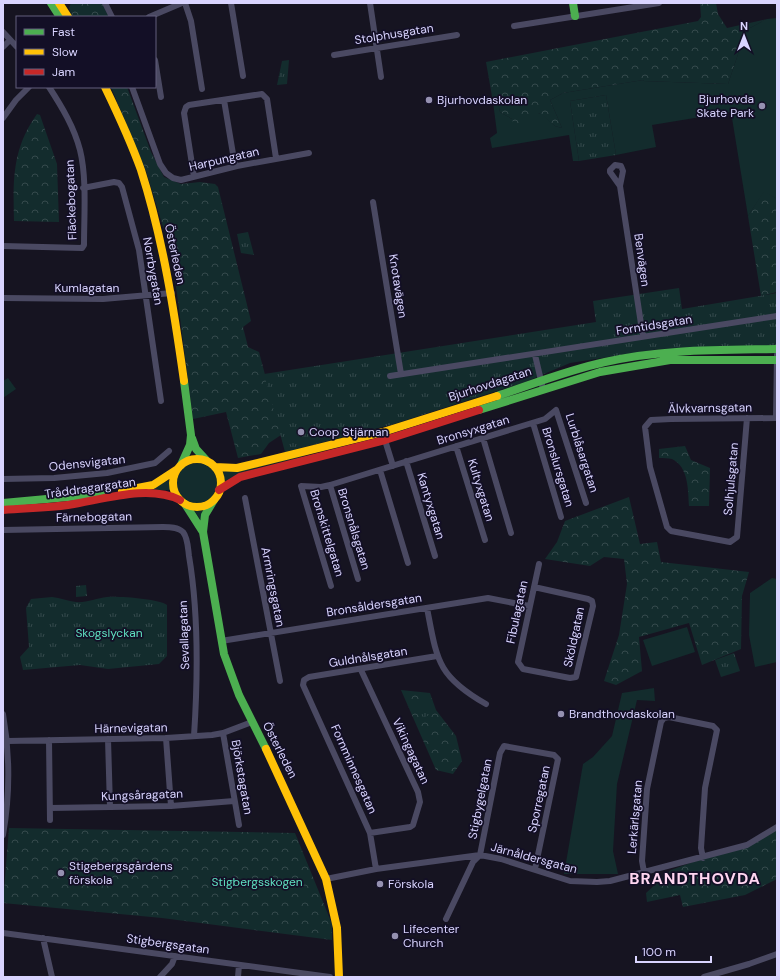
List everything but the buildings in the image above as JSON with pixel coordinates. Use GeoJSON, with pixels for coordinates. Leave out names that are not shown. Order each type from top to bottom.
{"type":"FeatureCollection","features":[{"type":"Feature","properties":{"kind":"main road"},"geometry":{"type":"LineString","coordinates":[[573,3],[575,16]]}},
{"type":"Feature","properties":{"kind":"main road"},"geometry":{"type":"LineString","coordinates":[[55,4],[60,16]]}},
{"type":"Feature","properties":{"kind":"main road"},"geometry":{"type":"LineString","coordinates":[[55,4],[67,16]]}},
{"type":"Feature","properties":{"kind":"main road","name":"Österleden"},"geometry":{"type":"LineString","coordinates":[[105,88],[127,136],[153,208],[172,294],[191,434],[196,449],[212,465]]}},
{"type":"Feature","properties":{"kind":"main road","name":"Bjurhovdagatan"},"geometry":{"type":"LineString","coordinates":[[212,465],[230,469],[237,468],[383,432],[541,380],[603,362],[650,353],[676,350],[777,349]]}},
{"type":"Feature","properties":{"kind":"main road","name":"Bjurhovdagatan"},"geometry":{"type":"LineString","coordinates":[[219,490],[240,477],[385,440],[600,372],[644,363],[704,359],[777,360]]}},
{"type":"Feature","properties":{"kind":"main road","name":"Österleden"},"geometry":{"type":"LineString","coordinates":[[179,468],[190,445],[191,434]]}},
{"type":"Feature","properties":{"kind":"main road"},"geometry":{"type":"LineString","coordinates":[[332,445],[334,454]]}},
{"type":"Feature","properties":{"kind":"main road"},"geometry":{"type":"LineString","coordinates":[[192,459],[204,460],[212,465],[221,483],[214,500],[203,506],[182,502],[173,488],[173,482],[179,468],[192,459]]}},
{"type":"Feature","properties":{"kind":"main road","name":"Tråddragargatan"},"geometry":{"type":"LineString","coordinates":[[3,503],[60,499],[144,487],[160,482],[179,468]]}},
{"type":"Feature","properties":{"kind":"main road","name":"Tråddragargatan"},"geometry":{"type":"LineString","coordinates":[[3,510],[66,505],[149,492],[168,494],[182,502]]}},
{"type":"Feature","properties":{"kind":"main road","name":"Österleden"},"geometry":{"type":"LineString","coordinates":[[214,500],[205,515],[203,532],[221,641],[239,695],[277,771],[326,879],[337,928],[339,977]]}},
{"type":"Feature","properties":{"kind":"main road","name":"Österleden"},"geometry":{"type":"LineString","coordinates":[[182,502],[203,532]]}},
{"type":"Feature","properties":{"kind":"street"},"geometry":{"type":"LineString","coordinates":[[104,3],[111,16]]}},
{"type":"Feature","properties":{"kind":"street"},"geometry":{"type":"LineString","coordinates":[[152,16],[184,3],[191,21],[202,89]]}},
{"type":"Feature","properties":{"kind":"street"},"geometry":{"type":"LineString","coordinates":[[231,3],[243,76]]}},
{"type":"Feature","properties":{"kind":"street"},"geometry":{"type":"LineString","coordinates":[[370,3],[381,77]]}},
{"type":"Feature","properties":{"kind":"street"},"geometry":{"type":"LineString","coordinates":[[514,26],[659,3]]}},
{"type":"Feature","properties":{"kind":"street"},"geometry":{"type":"LineString","coordinates":[[3,32],[16,46]]}},
{"type":"Feature","properties":{"kind":"street","name":"Stolphusgatan"},"geometry":{"type":"LineString","coordinates":[[334,55],[457,35]]}},
{"type":"Feature","properties":{"kind":"street"},"geometry":{"type":"LineString","coordinates":[[3,47],[10,40]]}},
{"type":"Feature","properties":{"kind":"street"},"geometry":{"type":"LineString","coordinates":[[156,66],[161,96]]}},
{"type":"Feature","properties":{"kind":"street"},"geometry":{"type":"LineString","coordinates":[[3,118],[16,100],[28,88]]}},
{"type":"Feature","properties":{"kind":"street","name":"Fläckebogatan"},"geometry":{"type":"LineString","coordinates":[[3,246],[82,248],[84,245],[82,162],[78,142],[64,112],[50,88]]}},
{"type":"Feature","properties":{"kind":"street","name":"Harpungatan"},"geometry":{"type":"LineString","coordinates":[[132,88],[162,168],[173,178],[181,180],[235,166],[309,153]]}},
{"type":"Feature","properties":{"kind":"street"},"geometry":{"type":"LineString","coordinates":[[194,177],[184,112],[186,107],[262,94],[265,96],[269,111],[276,158]]}},
{"type":"Feature","properties":{"kind":"street"},"geometry":{"type":"LineString","coordinates":[[224,100],[235,166]]}},
{"type":"Feature","properties":{"kind":"street","name":"Norrbygatan"},"geometry":{"type":"LineString","coordinates":[[83,188],[114,182],[119,183],[122,187],[139,250],[161,401]]}},
{"type":"Feature","properties":{"kind":"street","name":"Benvägen"},"geometry":{"type":"LineString","coordinates":[[620,186],[643,337]]}},
{"type":"Feature","properties":{"kind":"street","name":"Knotavägen"},"geometry":{"type":"LineString","coordinates":[[373,202],[401,374]]}},
{"type":"Feature","properties":{"kind":"street","name":"Kumlagatan"},"geometry":{"type":"LineString","coordinates":[[3,298],[86,300],[147,297],[172,294]]}},
{"type":"Feature","properties":{"kind":"street","name":"Forntidsgatan"},"geometry":{"type":"LineString","coordinates":[[390,376],[535,355],[777,316]]}},
{"type":"Feature","properties":{"kind":"street"},"geometry":{"type":"LineString","coordinates":[[535,355],[543,389]]}},
{"type":"Feature","properties":{"kind":"street","name":"Älvkvarnsgatan"},"geometry":{"type":"LineString","coordinates":[[734,540],[730,542],[669,529],[650,467],[646,425],[651,420],[777,418],[777,355]]}},
{"type":"Feature","properties":{"kind":"street","name":"Bronsyxgatan"},"geometry":{"type":"LineString","coordinates":[[301,486],[321,487],[330,485],[533,423],[545,419],[556,410]]}},
{"type":"Feature","properties":{"kind":"street","name":"Lurblåsargatan"},"geometry":{"type":"LineString","coordinates":[[556,410],[586,503]]}},
{"type":"Feature","properties":{"kind":"street","name":"Solhjulsgatan"},"geometry":{"type":"LineString","coordinates":[[734,540],[737,537],[747,418]]}},
{"type":"Feature","properties":{"kind":"street","name":"Bronslursgatan"},"geometry":{"type":"LineString","coordinates":[[533,423],[562,517]]}},
{"type":"Feature","properties":{"kind":"street"},"geometry":{"type":"LineString","coordinates":[[383,432],[393,466]]}},
{"type":"Feature","properties":{"kind":"street"},"geometry":{"type":"LineString","coordinates":[[483,438],[510,533]]}},
{"type":"Feature","properties":{"kind":"street","name":"Kultyxgatan"},"geometry":{"type":"LineString","coordinates":[[456,446],[485,540]]}},
{"type":"Feature","properties":{"kind":"street","name":"Odensvigatan"},"geometry":{"type":"LineString","coordinates":[[3,479],[54,478],[107,473],[155,463],[169,451]]}},
{"type":"Feature","properties":{"kind":"street","name":"Kantyxgatan"},"geometry":{"type":"LineString","coordinates":[[406,461],[435,556]]}},
{"type":"Feature","properties":{"kind":"street"},"geometry":{"type":"LineString","coordinates":[[380,470],[408,563]]}},
{"type":"Feature","properties":{"kind":"street","name":"Bronsnålsgatan"},"geometry":{"type":"LineString","coordinates":[[330,485],[358,579]]}},
{"type":"Feature","properties":{"kind":"street","name":"Bronskittelgatan"},"geometry":{"type":"LineString","coordinates":[[301,486],[331,586]]}},
{"type":"Feature","properties":{"kind":"street","name":"Armringsgatan"},"geometry":{"type":"LineString","coordinates":[[245,498],[280,681]]}},
{"type":"Feature","properties":{"kind":"street","name":"Färnebogatan"},"geometry":{"type":"LineString","coordinates":[[3,530],[163,527],[176,528],[183,533]]}},
{"type":"Feature","properties":{"kind":"street","name":"Sevallagatan"},"geometry":{"type":"LineString","coordinates":[[183,533],[186,539],[192,574],[196,633],[194,736]]}},
{"type":"Feature","properties":{"kind":"street","name":"Fibulagatan"},"geometry":{"type":"LineString","coordinates":[[519,665],[518,662],[529,606],[539,564]]}},
{"type":"Feature","properties":{"kind":"street","name":"Sköldgatan"},"geometry":{"type":"LineString","coordinates":[[519,665],[522,669],[570,678],[576,676],[590,621],[592,603],[588,599],[534,588]]}},
{"type":"Feature","properties":{"kind":"street","name":"Bronsåldersgatan"},"geometry":{"type":"LineString","coordinates":[[221,641],[488,598],[529,606]]}},
{"type":"Feature","properties":{"kind":"street"},"geometry":{"type":"LineString","coordinates":[[427,608],[437,656],[456,684],[486,704]]}},
{"type":"Feature","properties":{"kind":"street","name":"Guldnålsgatan"},"geometry":{"type":"LineString","coordinates":[[304,680],[309,677],[361,670],[437,656]]}},
{"type":"Feature","properties":{"kind":"street","name":"Vikingagatan"},"geometry":{"type":"LineString","coordinates":[[361,670],[418,792],[420,802],[416,821],[410,827],[370,833]]}},
{"type":"Feature","properties":{"kind":"street","name":"Fornminnesgatan"},"geometry":{"type":"LineString","coordinates":[[304,680],[304,685],[370,833],[376,869]]}},
{"type":"Feature","properties":{"kind":"street"},"geometry":{"type":"LineString","coordinates":[[3,714],[8,741],[8,791],[3,835]]}},
{"type":"Feature","properties":{"kind":"street","name":"Lerkärlsgatan"},"geometry":{"type":"LineString","coordinates":[[644,872],[642,861],[647,789],[661,722],[665,718],[669,717],[713,726],[717,734],[704,802],[701,848],[703,858]]}},
{"type":"Feature","properties":{"kind":"street","name":"Härnevigatan"},"geometry":{"type":"LineString","coordinates":[[8,741],[166,738],[194,736],[223,733],[252,722]]}},
{"type":"Feature","properties":{"kind":"street","name":"Björkstagatan"},"geometry":{"type":"LineString","coordinates":[[223,733],[239,825]]}},
{"type":"Feature","properties":{"kind":"street"},"geometry":{"type":"LineString","coordinates":[[166,738],[171,806]]}},
{"type":"Feature","properties":{"kind":"street"},"geometry":{"type":"LineString","coordinates":[[108,739],[110,807]]}},
{"type":"Feature","properties":{"kind":"street"},"geometry":{"type":"LineString","coordinates":[[49,740],[50,820]]}},
{"type":"Feature","properties":{"kind":"street","name":"Sporregatan"},"geometry":{"type":"LineString","coordinates":[[502,747],[507,745],[556,757],[558,759],[535,869]]}},
{"type":"Feature","properties":{"kind":"street","name":"Stigbygelgatan"},"geometry":{"type":"LineString","coordinates":[[480,855],[502,747]]}},
{"type":"Feature","properties":{"kind":"street","name":"Kungsåragatan"},"geometry":{"type":"LineString","coordinates":[[50,808],[171,806],[234,802]]}},
{"type":"Feature","properties":{"kind":"street","name":"Järnåldersgatan"},"geometry":{"type":"LineString","coordinates":[[326,879],[376,869],[480,855],[535,869],[570,881],[610,881],[747,846],[777,828]]}},
{"type":"Feature","properties":{"kind":"street"},"geometry":{"type":"LineString","coordinates":[[446,919],[474,862],[480,855]]}},
{"type":"Feature","properties":{"kind":"street","name":"Stigbergsgatan"},"geometry":{"type":"LineString","coordinates":[[3,933],[175,956],[294,974],[330,977]]}},
{"type":"Feature","properties":{"kind":"street"},"geometry":{"type":"LineString","coordinates":[[43,938],[52,977]]}},
{"type":"Feature","properties":{"kind":"street"},"geometry":{"type":"LineString","coordinates":[[704,977],[777,954]]}},
{"type":"Feature","properties":{"kind":"street"},"geometry":{"type":"LineString","coordinates":[[160,977],[172,964],[175,956]]}},
{"type":"Feature","properties":{"kind":"street"},"geometry":{"type":"LineString","coordinates":[[238,965],[238,977]]}},
{"type":"Feature","properties":{"kind":"green space"},"geometry":{"type":"Polygon","coordinates":[[[71,3],[102,3],[108,16],[72,16],[69,8],[71,3]]]}},
{"type":"Feature","properties":{"kind":"green space"},"geometry":{"type":"Polygon","coordinates":[[[700,3],[716,3],[718,14],[727,28],[767,19],[746,30],[728,84],[643,80],[563,93],[550,100],[562,128],[555,126],[540,113],[514,126],[512,119],[500,112],[498,102],[493,102],[486,62],[698,21],[701,17],[700,3]]]}},
{"type":"Feature","properties":{"kind":"green space"},"geometry":{"type":"Polygon","coordinates":[[[777,18],[777,199],[764,192],[748,216],[731,112],[652,125],[656,147],[616,155],[606,95],[570,101],[579,161],[573,161],[569,135],[492,148],[490,138],[497,133],[493,102],[498,102],[500,112],[512,119],[541,113],[555,126],[562,128],[550,100],[563,93],[643,80],[728,84],[746,30],[767,19],[777,18]]]}},
{"type":"Feature","properties":{"kind":"green space"},"geometry":{"type":"Polygon","coordinates":[[[289,60],[287,84],[277,85],[282,61],[289,60]]]}},
{"type":"Feature","properties":{"kind":"green space"},"geometry":{"type":"Polygon","coordinates":[[[111,88],[127,88],[151,152],[164,177],[181,184],[200,182],[215,184],[218,187],[251,321],[243,327],[248,347],[259,352],[281,435],[269,443],[261,454],[238,458],[226,412],[193,419],[170,250],[146,171],[111,88]]]}},
{"type":"Feature","properties":{"kind":"green space"},"geometry":{"type":"Polygon","coordinates":[[[606,95],[616,155],[579,161],[570,101],[606,95]]]}},
{"type":"Feature","properties":{"kind":"green space"},"geometry":{"type":"Polygon","coordinates":[[[37,114],[40,115],[57,164],[59,222],[14,221],[14,178],[18,152],[29,127],[37,114]]]}},
{"type":"Feature","properties":{"kind":"green space"},"geometry":{"type":"Polygon","coordinates":[[[764,191],[777,199],[777,292],[761,296],[748,216],[764,191]]]}},
{"type":"Feature","properties":{"kind":"green space"},"geometry":{"type":"Polygon","coordinates":[[[248,232],[254,255],[241,253],[237,234],[248,232]]]}},
{"type":"Feature","properties":{"kind":"green space"},"geometry":{"type":"Polygon","coordinates":[[[679,288],[682,309],[777,293],[777,348],[659,349],[570,363],[525,382],[394,424],[285,452],[264,374],[596,322],[593,301],[679,288]]]}},
{"type":"Feature","properties":{"kind":"green space"},"geometry":{"type":"Polygon","coordinates":[[[8,378],[16,389],[3,398],[3,381],[8,378]]]}},
{"type":"Feature","properties":{"kind":"green space"},"geometry":{"type":"Polygon","coordinates":[[[685,446],[691,460],[710,468],[709,506],[689,506],[688,487],[685,473],[682,468],[672,459],[659,458],[659,449],[685,446]]]}},
{"type":"Feature","properties":{"kind":"green space"},"geometry":{"type":"Polygon","coordinates":[[[312,453],[245,472],[224,482],[222,471],[312,453]]]}},
{"type":"Feature","properties":{"kind":"green space"},"geometry":{"type":"Polygon","coordinates":[[[201,463],[208,466],[214,472],[217,483],[216,491],[208,500],[201,503],[193,503],[186,500],[178,491],[177,479],[180,472],[189,464],[201,463]]]}},
{"type":"Feature","properties":{"kind":"green space"},"geometry":{"type":"Polygon","coordinates":[[[169,480],[171,490],[148,490],[169,480]]]}},
{"type":"Feature","properties":{"kind":"green space"},"geometry":{"type":"Polygon","coordinates":[[[629,497],[640,544],[657,542],[661,562],[749,572],[742,596],[741,649],[702,665],[689,623],[639,637],[642,671],[616,685],[604,681],[619,635],[627,584],[624,559],[604,557],[590,566],[545,559],[557,542],[565,521],[629,497]]]}},
{"type":"Feature","properties":{"kind":"green space"},"geometry":{"type":"Polygon","coordinates":[[[206,507],[201,520],[193,509],[206,507]]]}},
{"type":"Feature","properties":{"kind":"green space"},"geometry":{"type":"Polygon","coordinates":[[[772,578],[777,579],[777,662],[755,667],[749,635],[750,593],[772,578]]]}},
{"type":"Feature","properties":{"kind":"green space"},"geometry":{"type":"Polygon","coordinates":[[[86,585],[87,596],[76,597],[76,586],[86,585]]]}},
{"type":"Feature","properties":{"kind":"green space","name":"Skogslyckan"},"geometry":{"type":"Polygon","coordinates":[[[52,597],[73,602],[80,602],[107,597],[120,597],[156,601],[167,605],[167,656],[159,664],[108,669],[80,665],[23,670],[20,657],[29,647],[26,608],[31,599],[52,597]]]}},
{"type":"Feature","properties":{"kind":"green space"},"geometry":{"type":"Polygon","coordinates":[[[687,627],[695,652],[652,666],[643,640],[687,627]]]}},
{"type":"Feature","properties":{"kind":"green space"},"geometry":{"type":"Polygon","coordinates":[[[734,653],[740,671],[721,677],[715,660],[734,653]]]}},
{"type":"Feature","properties":{"kind":"green space"},"geometry":{"type":"Polygon","coordinates":[[[654,688],[655,701],[637,700],[617,784],[613,851],[618,874],[564,874],[583,764],[593,757],[612,736],[622,693],[654,688]]]}},
{"type":"Feature","properties":{"kind":"green space"},"geometry":{"type":"Polygon","coordinates":[[[401,690],[430,693],[436,710],[456,736],[462,761],[453,774],[436,770],[401,690]]]}},
{"type":"Feature","properties":{"kind":"green space"},"geometry":{"type":"Polygon","coordinates":[[[430,700],[435,712],[423,718],[418,706],[430,700]]]}},
{"type":"Feature","properties":{"kind":"green space","name":"Stigbergsskogen"},"geometry":{"type":"Polygon","coordinates":[[[9,828],[295,833],[332,924],[332,940],[162,918],[3,903],[9,828]]]}},
{"type":"Feature","properties":{"kind":"green space"},"geometry":{"type":"Polygon","coordinates":[[[777,828],[777,879],[745,895],[683,907],[680,895],[647,902],[646,893],[671,870],[749,844],[777,828]]]}},
{"type":"Feature","properties":{"kind":"traffic: fast"},"geometry":{"type":"LineString","coordinates":[[51,3],[59,16]]}},
{"type":"Feature","properties":{"kind":"traffic: fast"},"geometry":{"type":"LineString","coordinates":[[573,3],[575,16]]}},
{"type":"Feature","properties":{"kind":"traffic: fast"},"geometry":{"type":"LineString","coordinates":[[497,396],[578,369],[626,358],[669,352],[777,349]]}},
{"type":"Feature","properties":{"kind":"traffic: fast"},"geometry":{"type":"LineString","coordinates":[[479,410],[600,372],[670,360],[777,360]]}},
{"type":"Feature","properties":{"kind":"traffic: fast"},"geometry":{"type":"LineString","coordinates":[[181,465],[190,445],[191,435],[184,381]]}},
{"type":"Feature","properties":{"kind":"traffic: fast"},"geometry":{"type":"LineString","coordinates":[[192,438],[196,449],[207,461]]}},
{"type":"Feature","properties":{"kind":"traffic: fast"},"geometry":{"type":"LineString","coordinates":[[3,503],[101,494]]}},
{"type":"Feature","properties":{"kind":"traffic: fast"},"geometry":{"type":"LineString","coordinates":[[214,500],[205,515],[203,532],[224,654],[239,695],[266,749]]}},
{"type":"Feature","properties":{"kind":"traffic: fast"},"geometry":{"type":"LineString","coordinates":[[185,504],[203,532]]}},
{"type":"Feature","properties":{"kind":"traffic: slow"},"geometry":{"type":"LineString","coordinates":[[59,3],[67,16]]}},
{"type":"Feature","properties":{"kind":"traffic: slow"},"geometry":{"type":"LineString","coordinates":[[105,88],[141,170],[156,222],[167,275],[184,381]]}},
{"type":"Feature","properties":{"kind":"traffic: slow"},"geometry":{"type":"LineString","coordinates":[[215,467],[237,468],[383,432],[497,396]]}},
{"type":"Feature","properties":{"kind":"traffic: slow"},"geometry":{"type":"LineString","coordinates":[[197,459],[206,461],[214,466],[219,474],[221,483],[219,492],[214,500],[206,505],[197,507],[188,505],[180,500],[175,492],[173,483],[175,474],[180,466],[188,461],[197,459]]}},
{"type":"Feature","properties":{"kind":"traffic: slow"},"geometry":{"type":"LineString","coordinates":[[122,491],[153,485],[176,470]]}},
{"type":"Feature","properties":{"kind":"traffic: slow"},"geometry":{"type":"LineString","coordinates":[[266,749],[326,879],[337,928],[339,977]]}},
{"type":"Feature","properties":{"kind":"traffic: jam"},"geometry":{"type":"LineString","coordinates":[[219,490],[240,477],[385,440],[479,410]]}},
{"type":"Feature","properties":{"kind":"traffic: jam"},"geometry":{"type":"LineString","coordinates":[[3,510],[52,507],[139,493],[167,495],[180,500]]}},
{"type":"Feature","properties":{"kind":"place","name":"Bjurhovdaskolan"},"geometry":{"type":"Point","coordinates":[429,100]}},
{"type":"Feature","properties":{"kind":"place","name":"Bjurhovda Skate Park"},"geometry":{"type":"Point","coordinates":[762,106]}},
{"type":"Feature","properties":{"kind":"place","name":"Coop Stjärnan"},"geometry":{"type":"Point","coordinates":[301,432]}},
{"type":"Feature","properties":{"kind":"place","name":"Brandthovdaskolan"},"geometry":{"type":"Point","coordinates":[561,714]}},
{"type":"Feature","properties":{"kind":"place","name":"Stigebergsgårdens förskola"},"geometry":{"type":"Point","coordinates":[61,873]}},
{"type":"Feature","properties":{"kind":"place","name":"Förskola"},"geometry":{"type":"Point","coordinates":[380,884]}},
{"type":"Feature","properties":{"kind":"place","name":"Lifecenter Church"},"geometry":{"type":"Point","coordinates":[395,936]}},
{"type":"Feature","properties":{"kind":"district","name":"BRANDTHOVDA"},"geometry":{"type":"Point","coordinates":[695,878]}}]}
